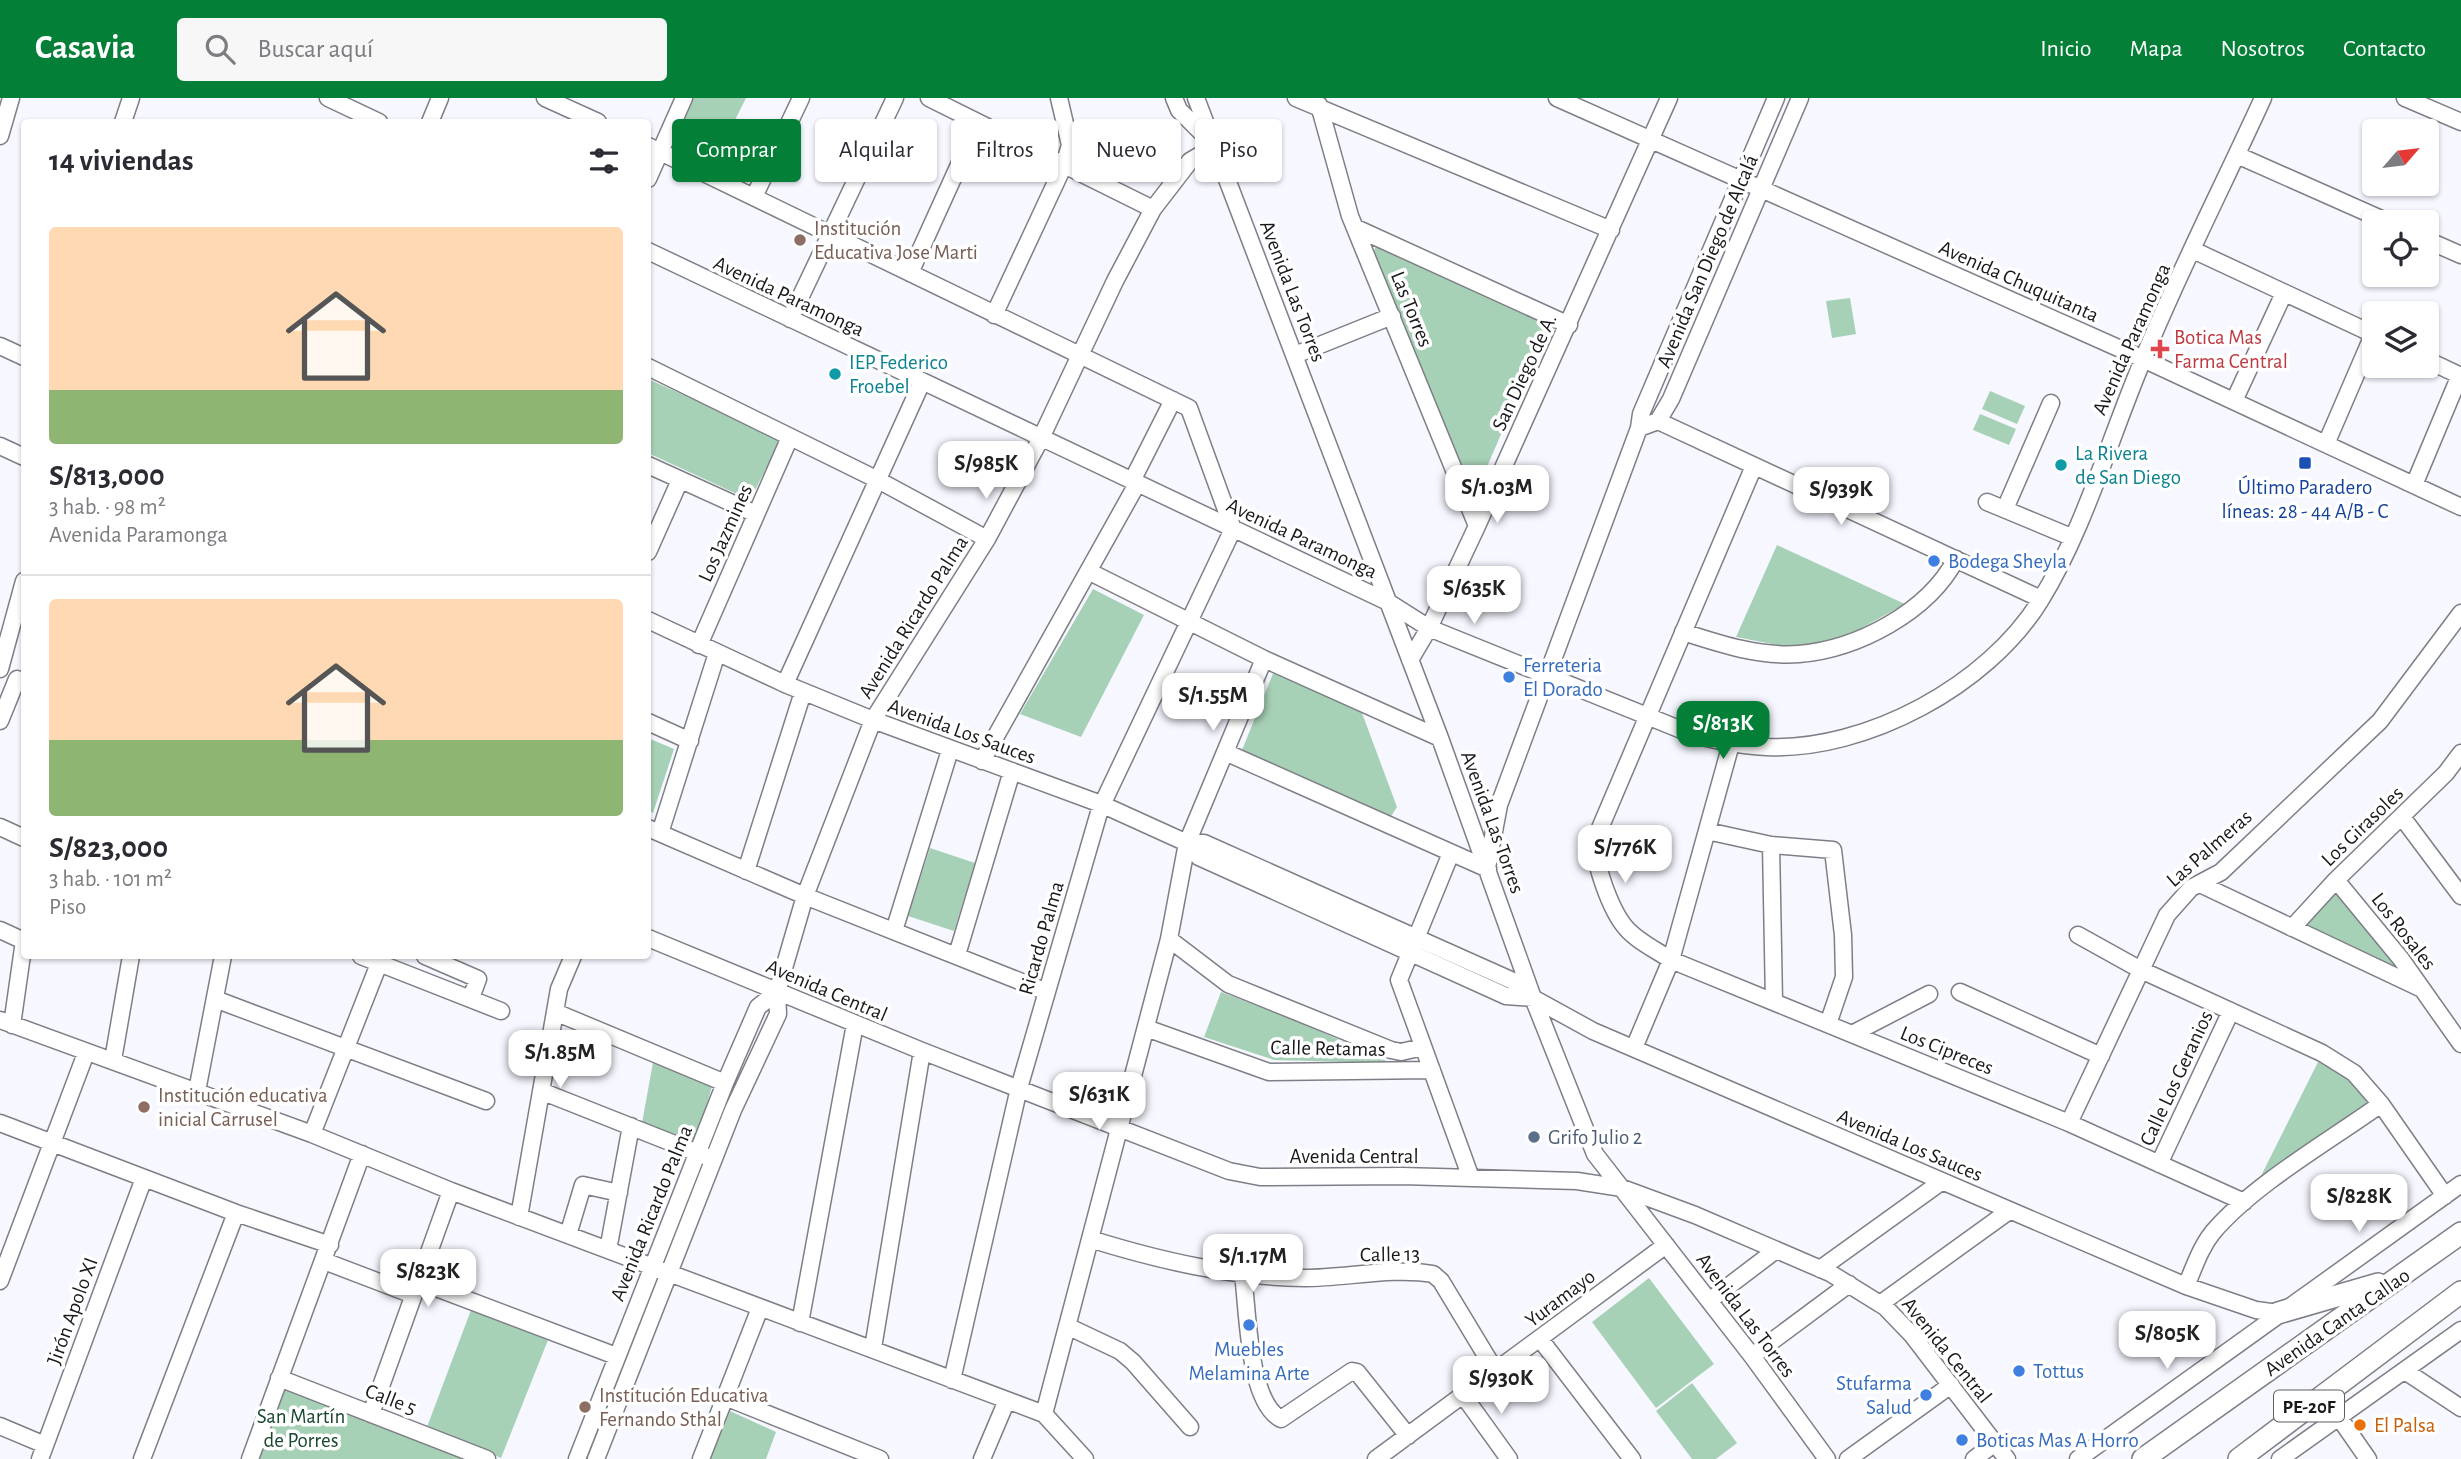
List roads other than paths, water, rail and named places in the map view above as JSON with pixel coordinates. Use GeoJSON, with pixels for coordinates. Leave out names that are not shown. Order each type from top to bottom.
{"type":"FeatureCollection","features":[{"type":"Feature","properties":{"kind":"main road","name":"Avenida Canta Callao"},"geometry":{"type":"LineString","coordinates":[[2143,1459],[2461,1233]]}},
{"type":"Feature","properties":{"kind":"main road"},"geometry":{"type":"LineString","coordinates":[[2278,1313],[2327,1301],[2406,1273]]}},
{"type":"Feature","properties":{"kind":"main road","name":"PE-20F"},"geometry":{"type":"LineString","coordinates":[[2239,1459],[2461,1292]]}},
{"type":"Feature","properties":{"kind":"street"},"geometry":{"type":"LineString","coordinates":[[0,136],[11,98]]}},
{"type":"Feature","properties":{"kind":"street"},"geometry":{"type":"LineString","coordinates":[[129,119],[131,98]]}},
{"type":"Feature","properties":{"kind":"street"},"geometry":{"type":"LineString","coordinates":[[328,98],[346,115],[365,119]]}},
{"type":"Feature","properties":{"kind":"street"},"geometry":{"type":"LineString","coordinates":[[431,119],[440,98]]}},
{"type":"Feature","properties":{"kind":"street"},"geometry":{"type":"LineString","coordinates":[[545,98],[591,119]]}},
{"type":"Feature","properties":{"kind":"street"},"geometry":{"type":"LineString","coordinates":[[684,98],[654,149],[1189,408],[1233,529]]}},
{"type":"Feature","properties":{"kind":"street"},"geometry":{"type":"LineString","coordinates":[[754,197],[801,98]]}},
{"type":"Feature","properties":{"kind":"street"},"geometry":{"type":"LineString","coordinates":[[790,319],[895,98]]}},
{"type":"Feature","properties":{"kind":"street"},"geometry":{"type":"LineString","coordinates":[[929,98],[970,119]]}},
{"type":"Feature","properties":{"kind":"street"},"geometry":{"type":"LineString","coordinates":[[995,315],[1064,165],[1070,145],[1059,98]]}},
{"type":"Feature","properties":{"kind":"street","name":"Avenida Las Torres"},"geometry":{"type":"LineString","coordinates":[[1174,98],[1179,110],[1195,126]]}},
{"type":"Feature","properties":{"kind":"street","name":"Avenida Las Torres"},"geometry":{"type":"LineString","coordinates":[[1196,98],[1204,119]]}},
{"type":"Feature","properties":{"kind":"street"},"geometry":{"type":"LineString","coordinates":[[1296,98],[1319,105],[1611,230]]}},
{"type":"Feature","properties":{"kind":"street","name":"Avenida Chuquitanta"},"geometry":{"type":"LineString","coordinates":[[1557,98],[2143,359],[2461,508]]}},
{"type":"Feature","properties":{"kind":"street","name":"San Diego de A."},"geometry":{"type":"LineString","coordinates":[[1410,660],[1429,628],[1477,526],[1670,98]]}},
{"type":"Feature","properties":{"kind":"street","name":"Avenida San Diego de Alcalá"},"geometry":{"type":"LineString","coordinates":[[1488,869],[1499,805],[1639,428],[1641,414],[1776,98]]}},
{"type":"Feature","properties":{"kind":"street","name":"Avenida San Diego de Alcalá"},"geometry":{"type":"LineString","coordinates":[[1658,421],[1800,98]]}},
{"type":"Feature","properties":{"kind":"street","name":"Avenida Paramonga"},"geometry":{"type":"LineString","coordinates":[[651,252],[1388,602],[1429,628],[1694,735],[1731,744],[1769,747],[1794,745],[1870,731],[1973,676],[2022,627],[2041,599],[2071,537],[2143,359],[2263,98]]}},
{"type":"Feature","properties":{"kind":"street"},"geometry":{"type":"LineString","coordinates":[[2405,98],[2461,122]]}},
{"type":"Feature","properties":{"kind":"street","name":"Las Torres"},"geometry":{"type":"LineString","coordinates":[[1319,105],[1356,228],[1477,526]]}},
{"type":"Feature","properties":{"kind":"street"},"geometry":{"type":"LineString","coordinates":[[2237,155],[2362,210]]}},
{"type":"Feature","properties":{"kind":"street","name":"Avenida Ricardo Palma"},"geometry":{"type":"LineString","coordinates":[[578,1459],[652,1267],[778,1014],[777,992],[805,896],[873,720],[987,539],[1041,438],[1115,281],[1153,209],[1195,158]]}},
{"type":"Feature","properties":{"kind":"street"},"geometry":{"type":"LineString","coordinates":[[1058,162],[1153,209]]}},
{"type":"Feature","properties":{"kind":"street"},"geometry":{"type":"LineString","coordinates":[[910,273],[951,182]]}},
{"type":"Feature","properties":{"kind":"street","name":"Avenida Las Torres"},"geometry":{"type":"LineString","coordinates":[[1229,182],[1440,738],[1533,998],[1595,1154],[1752,1356],[1827,1459]]}},
{"type":"Feature","properties":{"kind":"street"},"geometry":{"type":"LineString","coordinates":[[1356,228],[1569,325]]}},
{"type":"Feature","properties":{"kind":"street"},"geometry":{"type":"LineString","coordinates":[[2439,245],[2461,255]]}},
{"type":"Feature","properties":{"kind":"street"},"geometry":{"type":"LineString","coordinates":[[2193,250],[2362,329]]}},
{"type":"Feature","properties":{"kind":"street"},"geometry":{"type":"LineString","coordinates":[[2234,401],[2284,293]]}},
{"type":"Feature","properties":{"kind":"street"},"geometry":{"type":"LineString","coordinates":[[1295,355],[1392,316]]}},
{"type":"Feature","properties":{"kind":"street"},"geometry":{"type":"LineString","coordinates":[[0,346],[21,356]]}},
{"type":"Feature","properties":{"kind":"street"},"geometry":{"type":"LineString","coordinates":[[2326,444],[2362,362]]}},
{"type":"Feature","properties":{"kind":"street"},"geometry":{"type":"LineString","coordinates":[[2414,485],[2461,375],[2439,365]]}},
{"type":"Feature","properties":{"kind":"street"},"geometry":{"type":"LineString","coordinates":[[651,368],[878,480],[987,539]]}},
{"type":"Feature","properties":{"kind":"street"},"geometry":{"type":"LineString","coordinates":[[785,684],[922,382]]}},
{"type":"Feature","properties":{"kind":"street"},"geometry":{"type":"LineString","coordinates":[[982,761],[1090,572],[1173,400]]}},
{"type":"Feature","properties":{"kind":"street"},"geometry":{"type":"LineString","coordinates":[[2005,509],[2050,403]]}},
{"type":"Feature","properties":{"kind":"street"},"geometry":{"type":"LineString","coordinates":[[1639,428],[1658,421],[2041,599]]}},
{"type":"Feature","properties":{"kind":"street","name":"Los Jazmines"},"geometry":{"type":"LineString","coordinates":[[699,645],[790,437]]}},
{"type":"Feature","properties":{"kind":"street"},"geometry":{"type":"LineString","coordinates":[[0,446],[21,456]]}},
{"type":"Feature","properties":{"kind":"street"},"geometry":{"type":"LineString","coordinates":[[651,466],[756,514]]}},
{"type":"Feature","properties":{"kind":"street"},"geometry":{"type":"LineString","coordinates":[[1646,716],[1754,466]]}},
{"type":"Feature","properties":{"kind":"street"},"geometry":{"type":"LineString","coordinates":[[651,545],[680,480]]}},
{"type":"Feature","properties":{"kind":"street"},"geometry":{"type":"LineString","coordinates":[[1987,502],[2071,537]]}},
{"type":"Feature","properties":{"kind":"street","name":"Ricardo Palma"},"geometry":{"type":"LineString","coordinates":[[952,1380],[1019,1088],[1101,804],[1233,529]]}},
{"type":"Feature","properties":{"kind":"street"},"geometry":{"type":"LineString","coordinates":[[1682,632],[1733,648],[1766,652],[1799,654],[1831,647],[1906,614],[1931,594],[1947,576],[1956,559]]}},
{"type":"Feature","properties":{"kind":"street"},"geometry":{"type":"LineString","coordinates":[[1090,572],[1264,659],[1440,738]]}},
{"type":"Feature","properties":{"kind":"street"},"geometry":{"type":"LineString","coordinates":[[0,721],[21,681],[0,671],[21,592]]}},
{"type":"Feature","properties":{"kind":"street","name":"Las Palmeras"},"geometry":{"type":"LineString","coordinates":[[2069,1123],[2167,915],[2191,888],[2221,872],[2380,721],[2461,612]]}},
{"type":"Feature","properties":{"kind":"street","name":"Avenida Los Sauces"},"geometry":{"type":"LineString","coordinates":[[651,621],[803,692],[950,750],[1101,804],[1187,843],[1204,843],[1411,947],[1513,981],[1533,998],[1593,1031],[2186,1286],[2256,1310],[2278,1313]]}},
{"type":"Feature","properties":{"kind":"street"},"geometry":{"type":"LineString","coordinates":[[717,653],[690,741],[654,831],[805,896],[1047,992]]}},
{"type":"Feature","properties":{"kind":"street"},"geometry":{"type":"LineString","coordinates":[[1044,1414],[1169,939],[1187,843],[1264,659]]}},
{"type":"Feature","properties":{"kind":"street"},"geometry":{"type":"LineString","coordinates":[[746,871],[803,692]]}},
{"type":"Feature","properties":{"kind":"street","name":"Los Cipreces"},"geometry":{"type":"LineString","coordinates":[[1646,716],[1595,841],[1594,853],[1619,918],[1636,937],[1671,960],[2069,1123],[2244,1202]]}},
{"type":"Feature","properties":{"kind":"street"},"geometry":{"type":"LineString","coordinates":[[651,723],[690,741]]}},
{"type":"Feature","properties":{"kind":"street"},"geometry":{"type":"LineString","coordinates":[[1634,1048],[1671,960],[1731,744]]}},
{"type":"Feature","properties":{"kind":"street"},"geometry":{"type":"LineString","coordinates":[[894,932],[950,750]]}},
{"type":"Feature","properties":{"kind":"street"},"geometry":{"type":"LineString","coordinates":[[1225,752],[1488,869]]}},
{"type":"Feature","properties":{"kind":"street","name":"Los Girasoles"},"geometry":{"type":"LineString","coordinates":[[2292,928],[2461,753]]}},
{"type":"Feature","properties":{"kind":"street"},"geometry":{"type":"LineString","coordinates":[[957,955],[1012,771]]}},
{"type":"Feature","properties":{"kind":"street"},"geometry":{"type":"LineString","coordinates":[[2402,817],[2461,896]]}},
{"type":"Feature","properties":{"kind":"street"},"geometry":{"type":"LineString","coordinates":[[0,827],[21,837]]}},
{"type":"Feature","properties":{"kind":"street"},"geometry":{"type":"LineString","coordinates":[[1707,831],[1771,845],[1833,850],[1836,857],[1843,935],[1844,977],[1828,1024]]}},
{"type":"Feature","properties":{"kind":"street"},"geometry":{"type":"LineString","coordinates":[[1771,845],[1774,1002]]}},
{"type":"Feature","properties":{"kind":"street"},"geometry":{"type":"LineString","coordinates":[[1451,853],[1399,981],[1471,1178]]}},
{"type":"Feature","properties":{"kind":"street","name":"Los Rosales"},"geometry":{"type":"LineString","coordinates":[[2336,880],[2401,959],[2461,1044]]}},
{"type":"Feature","properties":{"kind":"street"},"geometry":{"type":"LineString","coordinates":[[2200,884],[2422,989]]}},
{"type":"Feature","properties":{"kind":"street"},"geometry":{"type":"LineString","coordinates":[[0,930],[21,940]]}},
{"type":"Feature","properties":{"kind":"street"},"geometry":{"type":"LineString","coordinates":[[2078,935],[2141,970],[2322,1052],[2354,1073],[2381,1104],[2445,1196]]}},
{"type":"Feature","properties":{"kind":"street","name":"Avenida Central"},"geometry":{"type":"LineString","coordinates":[[651,939],[922,1051],[1229,1171],[1260,1177],[1577,1181],[1622,1188],[1695,1215],[1820,1269],[1880,1304],[1912,1335],[2007,1459]]}},
{"type":"Feature","properties":{"kind":"street"},"geometry":{"type":"LineString","coordinates":[[1169,939],[1228,984],[1391,1050],[1401,1052],[1423,1047]]}},
{"type":"Feature","properties":{"kind":"street"},"geometry":{"type":"LineString","coordinates":[[21,954],[6,1022],[312,1134],[451,1191],[1044,1414],[1086,1459]]}},
{"type":"Feature","properties":{"kind":"street"},"geometry":{"type":"LineString","coordinates":[[113,1060],[130,959]]}},
{"type":"Feature","properties":{"kind":"street"},"geometry":{"type":"LineString","coordinates":[[197,1091],[222,959]]}},
{"type":"Feature","properties":{"kind":"street"},"geometry":{"type":"LineString","coordinates":[[312,1134],[381,959],[501,1011]]}},
{"type":"Feature","properties":{"kind":"street"},"geometry":{"type":"LineString","coordinates":[[432,959],[478,979],[471,998]]}},
{"type":"Feature","properties":{"kind":"street"},"geometry":{"type":"LineString","coordinates":[[519,1217],[559,989],[572,959]]}},
{"type":"Feature","properties":{"kind":"street","name":"Avenida Ricardo Palma"},"geometry":{"type":"LineString","coordinates":[[596,1459],[668,1272],[706,1156],[725,1083],[758,1007],[777,992]]}},
{"type":"Feature","properties":{"kind":"street"},"geometry":{"type":"LineString","coordinates":[[1960,992],[2101,1056]]}},
{"type":"Feature","properties":{"kind":"street"},"geometry":{"type":"LineString","coordinates":[[1852,1034],[1929,994]]}},
{"type":"Feature","properties":{"kind":"street"},"geometry":{"type":"LineString","coordinates":[[215,999],[486,1101]]}},
{"type":"Feature","properties":{"kind":"street","name":"Calle Los Geranios"},"geometry":{"type":"LineString","coordinates":[[2159,1164],[2231,1011]]}},
{"type":"Feature","properties":{"kind":"street"},"geometry":{"type":"LineString","coordinates":[[555,1012],[725,1083]]}},
{"type":"Feature","properties":{"kind":"street"},"geometry":{"type":"LineString","coordinates":[[800,1323],[855,1024]]}},
{"type":"Feature","properties":{"kind":"street","name":"Calle Retamas"},"geometry":{"type":"LineString","coordinates":[[1146,1028],[1269,1072],[1432,1070]]}},
{"type":"Feature","properties":{"kind":"street"},"geometry":{"type":"LineString","coordinates":[[873,1348],[922,1051]]}},
{"type":"Feature","properties":{"kind":"street"},"geometry":{"type":"LineString","coordinates":[[0,1281],[86,1053]]}},
{"type":"Feature","properties":{"kind":"street"},"geometry":{"type":"LineString","coordinates":[[541,1091],[706,1156]]}},
{"type":"Feature","properties":{"kind":"street"},"geometry":{"type":"LineString","coordinates":[[2186,1286],[2200,1252],[2212,1233],[2244,1202],[2381,1104]]}},
{"type":"Feature","properties":{"kind":"street"},"geometry":{"type":"LineString","coordinates":[[0,1124],[236,1213],[330,1245]]}},
{"type":"Feature","properties":{"kind":"street"},"geometry":{"type":"LineString","coordinates":[[608,1250],[631,1126]]}},
{"type":"Feature","properties":{"kind":"street"},"geometry":{"type":"LineString","coordinates":[[250,1459],[362,1154]]}},
{"type":"Feature","properties":{"kind":"street","name":"Jirón Apolo XI"},"geometry":{"type":"LineString","coordinates":[[42,1452],[144,1178]]}},
{"type":"Feature","properties":{"kind":"street"},"geometry":{"type":"LineString","coordinates":[[1820,1269],[1941,1182]]}},
{"type":"Feature","properties":{"kind":"street","name":"Avenida Canta Callao"},"geometry":{"type":"LineString","coordinates":[[2078,1459],[2461,1184]]}},
{"type":"Feature","properties":{"kind":"street"},"geometry":{"type":"LineString","coordinates":[[568,1235],[583,1185],[618,1192]]}},
{"type":"Feature","properties":{"kind":"street"},"geometry":{"type":"LineString","coordinates":[[371,1414],[451,1191]]}},
{"type":"Feature","properties":{"kind":"street"},"geometry":{"type":"LineString","coordinates":[[1880,1304],[2009,1210]]}},
{"type":"Feature","properties":{"kind":"street"},"geometry":{"type":"LineString","coordinates":[[142,1459],[236,1213]]}},
{"type":"Feature","properties":{"kind":"street","name":"Calle 13"},"geometry":{"type":"LineString","coordinates":[[1090,1239],[1163,1261],[1243,1275],[1307,1278],[1427,1273],[1438,1276],[1496,1372]]}},
{"type":"Feature","properties":{"kind":"street","name":"Yuramayo"},"geometry":{"type":"LineString","coordinates":[[1376,1459],[1666,1245]]}},
{"type":"Feature","properties":{"kind":"street"},"geometry":{"type":"LineString","coordinates":[[1709,1301],[1776,1250]]}},
{"type":"Feature","properties":{"kind":"street"},"geometry":{"type":"LineString","coordinates":[[324,1261],[416,1288],[616,1356]]}},
{"type":"Feature","properties":{"kind":"street"},"geometry":{"type":"LineString","coordinates":[[1243,1275],[1257,1388],[1275,1416],[1281,1419],[1352,1371],[1357,1372],[1408,1436]]}},
{"type":"Feature","properties":{"kind":"street"},"geometry":{"type":"LineString","coordinates":[[1752,1356],[1849,1284]]}},
{"type":"Feature","properties":{"kind":"street"},"geometry":{"type":"LineString","coordinates":[[701,1459],[760,1308]]}},
{"type":"Feature","properties":{"kind":"street"},"geometry":{"type":"LineString","coordinates":[[1067,1326],[1120,1351],[1133,1362],[1190,1427]]}},
{"type":"Feature","properties":{"kind":"street"},"geometry":{"type":"LineString","coordinates":[[2280,1459],[2461,1330]]}},
{"type":"Feature","properties":{"kind":"street"},"geometry":{"type":"LineString","coordinates":[[1540,1339],[1632,1459]]}},
{"type":"Feature","properties":{"kind":"street"},"geometry":{"type":"LineString","coordinates":[[2405,1371],[2461,1408]]}},
{"type":"Feature","properties":{"kind":"street","name":"Calle 5"},"geometry":{"type":"LineString","coordinates":[[279,1378],[479,1457]]}},
{"type":"Feature","properties":{"kind":"street"},"geometry":{"type":"LineString","coordinates":[[1848,1459],[1951,1385]]}},
{"type":"Feature","properties":{"kind":"street"},"geometry":{"type":"LineString","coordinates":[[1463,1395],[1510,1459]]}},
{"type":"Feature","properties":{"kind":"street"},"geometry":{"type":"LineString","coordinates":[[725,1397],[874,1458]]}},
{"type":"Feature","properties":{"kind":"street"},"geometry":{"type":"LineString","coordinates":[[982,1459],[1007,1400]]}},
{"type":"Feature","properties":{"kind":"street"},"geometry":{"type":"LineString","coordinates":[[2338,1416],[2368,1459]]}},
{"type":"Feature","properties":{"kind":"street"},"geometry":{"type":"LineString","coordinates":[[0,1426],[42,1452]]}},
{"type":"Feature","properties":{"kind":"street"},"geometry":{"type":"LineString","coordinates":[[1974,1459],[1995,1443]]}},
{"type":"Feature","properties":{"kind":"place","name":"Institución Educativa Jose Marti"},"geometry":{"type":"Point","coordinates":[800,240]}},
{"type":"Feature","properties":{"kind":"place","name":"Botica Mas Farma Central"},"geometry":{"type":"Point","coordinates":[2160,349]}},
{"type":"Feature","properties":{"kind":"place","name":"IEP Federico Froebel"},"geometry":{"type":"Point","coordinates":[835,374]}},
{"type":"Feature","properties":{"kind":"place","name":"Último Paradero líneas: 28 - 44 A/B - C"},"geometry":{"type":"Point","coordinates":[2305,463]}},
{"type":"Feature","properties":{"kind":"place","name":"La Rivera de San Diego"},"geometry":{"type":"Point","coordinates":[2061,465]}},
{"type":"Feature","properties":{"kind":"place","name":"Bodega Sheyla"},"geometry":{"type":"Point","coordinates":[1934,561]}},
{"type":"Feature","properties":{"kind":"place","name":"Ferreteria El Dorado"},"geometry":{"type":"Point","coordinates":[1509,677]}},
{"type":"Feature","properties":{"kind":"place","name":"Institución educativa inicial Carrusel"},"geometry":{"type":"Point","coordinates":[144,1107]}},
{"type":"Feature","properties":{"kind":"place","name":"Grifo Julio 2"},"geometry":{"type":"Point","coordinates":[1534,1137]}},
{"type":"Feature","properties":{"kind":"place","name":"Muebles Melamina Arte"},"geometry":{"type":"Point","coordinates":[1249,1325]}},
{"type":"Feature","properties":{"kind":"place","name":"Tottus"},"geometry":{"type":"Point","coordinates":[2019,1371]}},
{"type":"Feature","properties":{"kind":"place","name":"Stufarma Salud"},"geometry":{"type":"Point","coordinates":[1926,1395]}},
{"type":"Feature","properties":{"kind":"place","name":"Institución Educativa Fernando Sthal"},"geometry":{"type":"Point","coordinates":[585,1407]}},
{"type":"Feature","properties":{"kind":"place","name":"El Palsa"},"geometry":{"type":"Point","coordinates":[2360,1425]}},
{"type":"Feature","properties":{"kind":"place","name":"Boticas Mas A Horro"},"geometry":{"type":"Point","coordinates":[1962,1440]}},
{"type":"Feature","properties":{"kind":"park label","name":"San Martín de Porres"},"geometry":{"type":"Point","coordinates":[301,1428]}}]}
